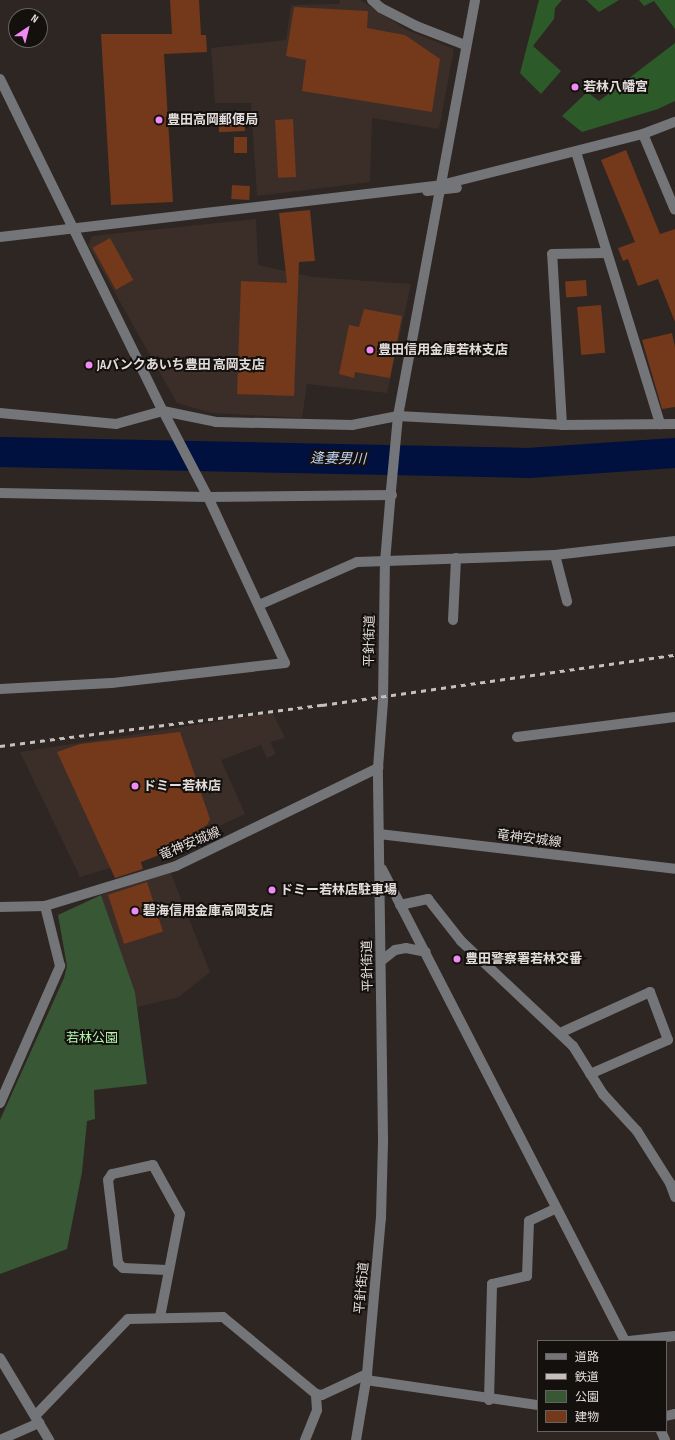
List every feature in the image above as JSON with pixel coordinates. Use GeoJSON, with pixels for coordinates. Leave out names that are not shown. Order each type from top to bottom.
{"type":"FeatureCollection","features":[{"type":"Feature","properties":{"kind":"street"},"geometry":{"type":"LineString","coordinates":[[372,0],[381,8],[416,26],[465,45]]}},
{"type":"Feature","properties":{"kind":"street","name":"平針街道"},"geometry":{"type":"LineString","coordinates":[[356,1440],[366,1377],[381,1218],[381,961],[378,768],[383,701],[385,562],[398,416],[441,185],[465,45],[475,0]]}},
{"type":"Feature","properties":{"kind":"street"},"geometry":{"type":"LineString","coordinates":[[0,78],[165,414],[206,493],[285,663],[111,682],[0,689]]}},
{"type":"Feature","properties":{"kind":"street"},"geometry":{"type":"LineString","coordinates":[[0,237],[441,185],[643,134],[675,122]]}},
{"type":"Feature","properties":{"kind":"street"},"geometry":{"type":"LineString","coordinates":[[643,134],[675,210]]}},
{"type":"Feature","properties":{"kind":"street"},"geometry":{"type":"LineString","coordinates":[[576,152],[660,424]]}},
{"type":"Feature","properties":{"kind":"street"},"geometry":{"type":"LineString","coordinates":[[427,191],[457,188]]}},
{"type":"Feature","properties":{"kind":"street"},"geometry":{"type":"LineString","coordinates":[[562,425],[552,254],[607,253]]}},
{"type":"Feature","properties":{"kind":"street"},"geometry":{"type":"LineString","coordinates":[[0,413],[116,424],[165,414],[232,423],[352,425],[398,416],[562,425],[675,424]]}},
{"type":"Feature","properties":{"kind":"street"},"geometry":{"type":"LineString","coordinates":[[0,493],[391,492]]}},
{"type":"Feature","properties":{"kind":"street"},"geometry":{"type":"LineString","coordinates":[[259,605],[357,562],[555,555],[675,541]]}},
{"type":"Feature","properties":{"kind":"street"},"geometry":{"type":"LineString","coordinates":[[555,555],[567,601]]}},
{"type":"Feature","properties":{"kind":"street"},"geometry":{"type":"LineString","coordinates":[[453,620],[456,558]]}},
{"type":"Feature","properties":{"kind":"street"},"geometry":{"type":"LineString","coordinates":[[517,737],[675,717]]}},
{"type":"Feature","properties":{"kind":"street","name":"竜神安城線"},"geometry":{"type":"LineString","coordinates":[[0,907],[46,906],[176,866],[378,768]]}},
{"type":"Feature","properties":{"kind":"street","name":"竜神安城線"},"geometry":{"type":"LineString","coordinates":[[379,834],[675,869]]}},
{"type":"Feature","properties":{"kind":"street"},"geometry":{"type":"LineString","coordinates":[[380,865],[426,952],[555,1209],[624,1340]]}},
{"type":"Feature","properties":{"kind":"street"},"geometry":{"type":"LineString","coordinates":[[400,905],[428,899],[461,941],[573,1046],[603,1094],[637,1131],[670,1183],[675,1197]]}},
{"type":"Feature","properties":{"kind":"street"},"geometry":{"type":"LineString","coordinates":[[0,1103],[60,966],[46,906]]}},
{"type":"Feature","properties":{"kind":"street"},"geometry":{"type":"LineString","coordinates":[[381,961],[395,950],[406,948],[426,952]]}},
{"type":"Feature","properties":{"kind":"street"},"geometry":{"type":"LineString","coordinates":[[560,1033],[650,992],[668,1040],[590,1074]]}},
{"type":"Feature","properties":{"kind":"street"},"geometry":{"type":"LineString","coordinates":[[160,1317],[167,1270],[180,1214],[154,1165],[112,1174],[108,1180],[118,1263],[123,1268],[167,1270]]}},
{"type":"Feature","properties":{"kind":"street"},"geometry":{"type":"LineString","coordinates":[[489,1400],[492,1284],[527,1276],[529,1221],[555,1209]]}},
{"type":"Feature","properties":{"kind":"street"},"geometry":{"type":"LineString","coordinates":[[0,1440],[37,1420],[128,1319],[160,1317],[223,1317],[316,1394],[322,1395],[366,1377],[489,1400],[537,1405]]}},
{"type":"Feature","properties":{"kind":"street"},"geometry":{"type":"LineString","coordinates":[[638,1340],[675,1336]]}},
{"type":"Feature","properties":{"kind":"street"},"geometry":{"type":"LineString","coordinates":[[0,1358],[49,1440]]}},
{"type":"Feature","properties":{"kind":"street"},"geometry":{"type":"LineString","coordinates":[[305,1440],[317,1410],[316,1394]]}},
{"type":"Feature","properties":{"kind":"shaded area"},"geometry":{"type":"Polygon","coordinates":[[[340,0],[360,0],[407,30],[454,49],[439,129],[372,118],[370,182],[257,196],[251,103],[215,103],[211,48],[286,40],[291,5],[339,4],[340,0]]]}},
{"type":"Feature","properties":{"kind":"shaded area"},"geometry":{"type":"Polygon","coordinates":[[[256,219],[258,265],[312,277],[411,284],[387,393],[307,384],[302,418],[212,413],[177,403],[88,245],[92,236],[256,219]]]}},
{"type":"Feature","properties":{"kind":"shaded area"},"geometry":{"type":"Polygon","coordinates":[[[273,713],[285,738],[270,742],[276,754],[267,758],[261,745],[221,760],[245,814],[163,852],[80,877],[20,752],[273,713]]]}},
{"type":"Feature","properties":{"kind":"shaded area"},"geometry":{"type":"Polygon","coordinates":[[[170,871],[210,972],[179,997],[137,1007],[135,992],[101,895],[170,871]]]}},
{"type":"Feature","properties":{"kind":"green space"},"geometry":{"type":"Polygon","coordinates":[[[539,0],[562,0],[555,8],[554,19],[533,46],[561,71],[541,94],[520,73],[539,0]]]}},
{"type":"Feature","properties":{"kind":"green space"},"geometry":{"type":"Polygon","coordinates":[[[586,0],[619,0],[599,12],[586,0]]]}},
{"type":"Feature","properties":{"kind":"green space"},"geometry":{"type":"Polygon","coordinates":[[[639,0],[675,0],[675,29],[654,1],[644,6],[639,0]]]}},
{"type":"Feature","properties":{"kind":"green space"},"geometry":{"type":"Polygon","coordinates":[[[675,43],[675,101],[658,109],[582,132],[562,116],[587,92],[599,101],[675,43]]]}},
{"type":"Feature","properties":{"kind":"green space","name":"若林公園"},"geometry":{"type":"Polygon","coordinates":[[[101,895],[135,992],[147,1084],[94,1090],[95,1119],[87,1121],[82,1172],[67,1249],[0,1274],[0,1120],[64,978],[67,966],[58,915],[101,895]]]}},
{"type":"Feature","properties":{"kind":"building"},"geometry":{"type":"Polygon","coordinates":[[[170,0],[199,0],[201,35],[206,35],[207,52],[164,54],[173,202],[111,205],[101,34],[172,34],[170,0]]]}},
{"type":"Feature","properties":{"kind":"building"},"geometry":{"type":"Polygon","coordinates":[[[294,7],[368,11],[367,28],[405,35],[440,59],[432,112],[302,91],[306,60],[286,56],[294,7]]]}},
{"type":"Feature","properties":{"kind":"building"},"geometry":{"type":"Polygon","coordinates":[[[244,112],[245,131],[219,132],[218,113],[244,112]]]}},
{"type":"Feature","properties":{"kind":"building"},"geometry":{"type":"Polygon","coordinates":[[[293,119],[296,177],[278,178],[275,120],[293,119]]]}},
{"type":"Feature","properties":{"kind":"building"},"geometry":{"type":"Polygon","coordinates":[[[234,137],[247,137],[247,153],[234,153],[234,137]]]}},
{"type":"Feature","properties":{"kind":"building"},"geometry":{"type":"Polygon","coordinates":[[[626,150],[660,234],[675,229],[675,322],[658,279],[638,286],[628,259],[623,261],[618,248],[635,242],[601,160],[626,150]]]}},
{"type":"Feature","properties":{"kind":"building"},"geometry":{"type":"Polygon","coordinates":[[[232,185],[250,186],[249,200],[231,199],[232,185]]]}},
{"type":"Feature","properties":{"kind":"building"},"geometry":{"type":"Polygon","coordinates":[[[310,210],[315,261],[299,262],[294,396],[237,394],[241,281],[287,283],[279,213],[310,210]]]}},
{"type":"Feature","properties":{"kind":"building"},"geometry":{"type":"Polygon","coordinates":[[[110,238],[133,280],[116,290],[93,248],[110,238]]]}},
{"type":"Feature","properties":{"kind":"building"},"geometry":{"type":"Polygon","coordinates":[[[586,280],[587,296],[566,297],[565,281],[586,280]]]}},
{"type":"Feature","properties":{"kind":"building"},"geometry":{"type":"Polygon","coordinates":[[[601,305],[605,353],[581,355],[577,307],[601,305]]]}},
{"type":"Feature","properties":{"kind":"building","name":"豊田信用金庫若林支店"},"geometry":{"type":"Polygon","coordinates":[[[364,309],[402,316],[390,378],[355,372],[354,378],[339,374],[349,325],[359,327],[364,309]]]}},
{"type":"Feature","properties":{"kind":"building"},"geometry":{"type":"Polygon","coordinates":[[[672,333],[675,347],[675,407],[662,409],[642,340],[672,333]]]}},
{"type":"Feature","properties":{"kind":"building","name":"ドミー若林店"},"geometry":{"type":"Polygon","coordinates":[[[180,732],[210,819],[207,825],[198,830],[199,840],[141,862],[143,869],[115,878],[57,752],[80,744],[180,732]]]}},
{"type":"Feature","properties":{"kind":"building","name":"碧海信用金庫高岡支店"},"geometry":{"type":"Polygon","coordinates":[[[147,882],[163,931],[124,944],[108,895],[147,882]]]}},
{"type":"Feature","properties":{"kind":"waterway","name":"逢妻男川"},"geometry":{"type":"LineString","coordinates":[[0,452],[528,463],[675,453]]}},
{"type":"Feature","properties":{"kind":"railway"},"geometry":{"type":"LineString","coordinates":[[0,746],[322,705],[675,655]]}},
{"type":"Feature","properties":{"kind":"place","name":"若林八幡宮"},"geometry":{"type":"Point","coordinates":[575,87]}},
{"type":"Feature","properties":{"kind":"place","name":"豊田高岡郵便局"},"geometry":{"type":"Point","coordinates":[159,120]}},
{"type":"Feature","properties":{"kind":"place","name":"豊田信用金庫若林支店"},"geometry":{"type":"Point","coordinates":[370,350]}},
{"type":"Feature","properties":{"kind":"place","name":"JAバンクあいち豊田 高岡支店"},"geometry":{"type":"Point","coordinates":[89,365]}},
{"type":"Feature","properties":{"kind":"place","name":"ドミー若林店"},"geometry":{"type":"Point","coordinates":[135,786]}},
{"type":"Feature","properties":{"kind":"place","name":"ドミー若林店駐車場"},"geometry":{"type":"Point","coordinates":[272,890]}},
{"type":"Feature","properties":{"kind":"place","name":"碧海信用金庫高岡支店"},"geometry":{"type":"Point","coordinates":[135,911]}},
{"type":"Feature","properties":{"kind":"place","name":"豊田警察署若林交番"},"geometry":{"type":"Point","coordinates":[457,959]}}]}
